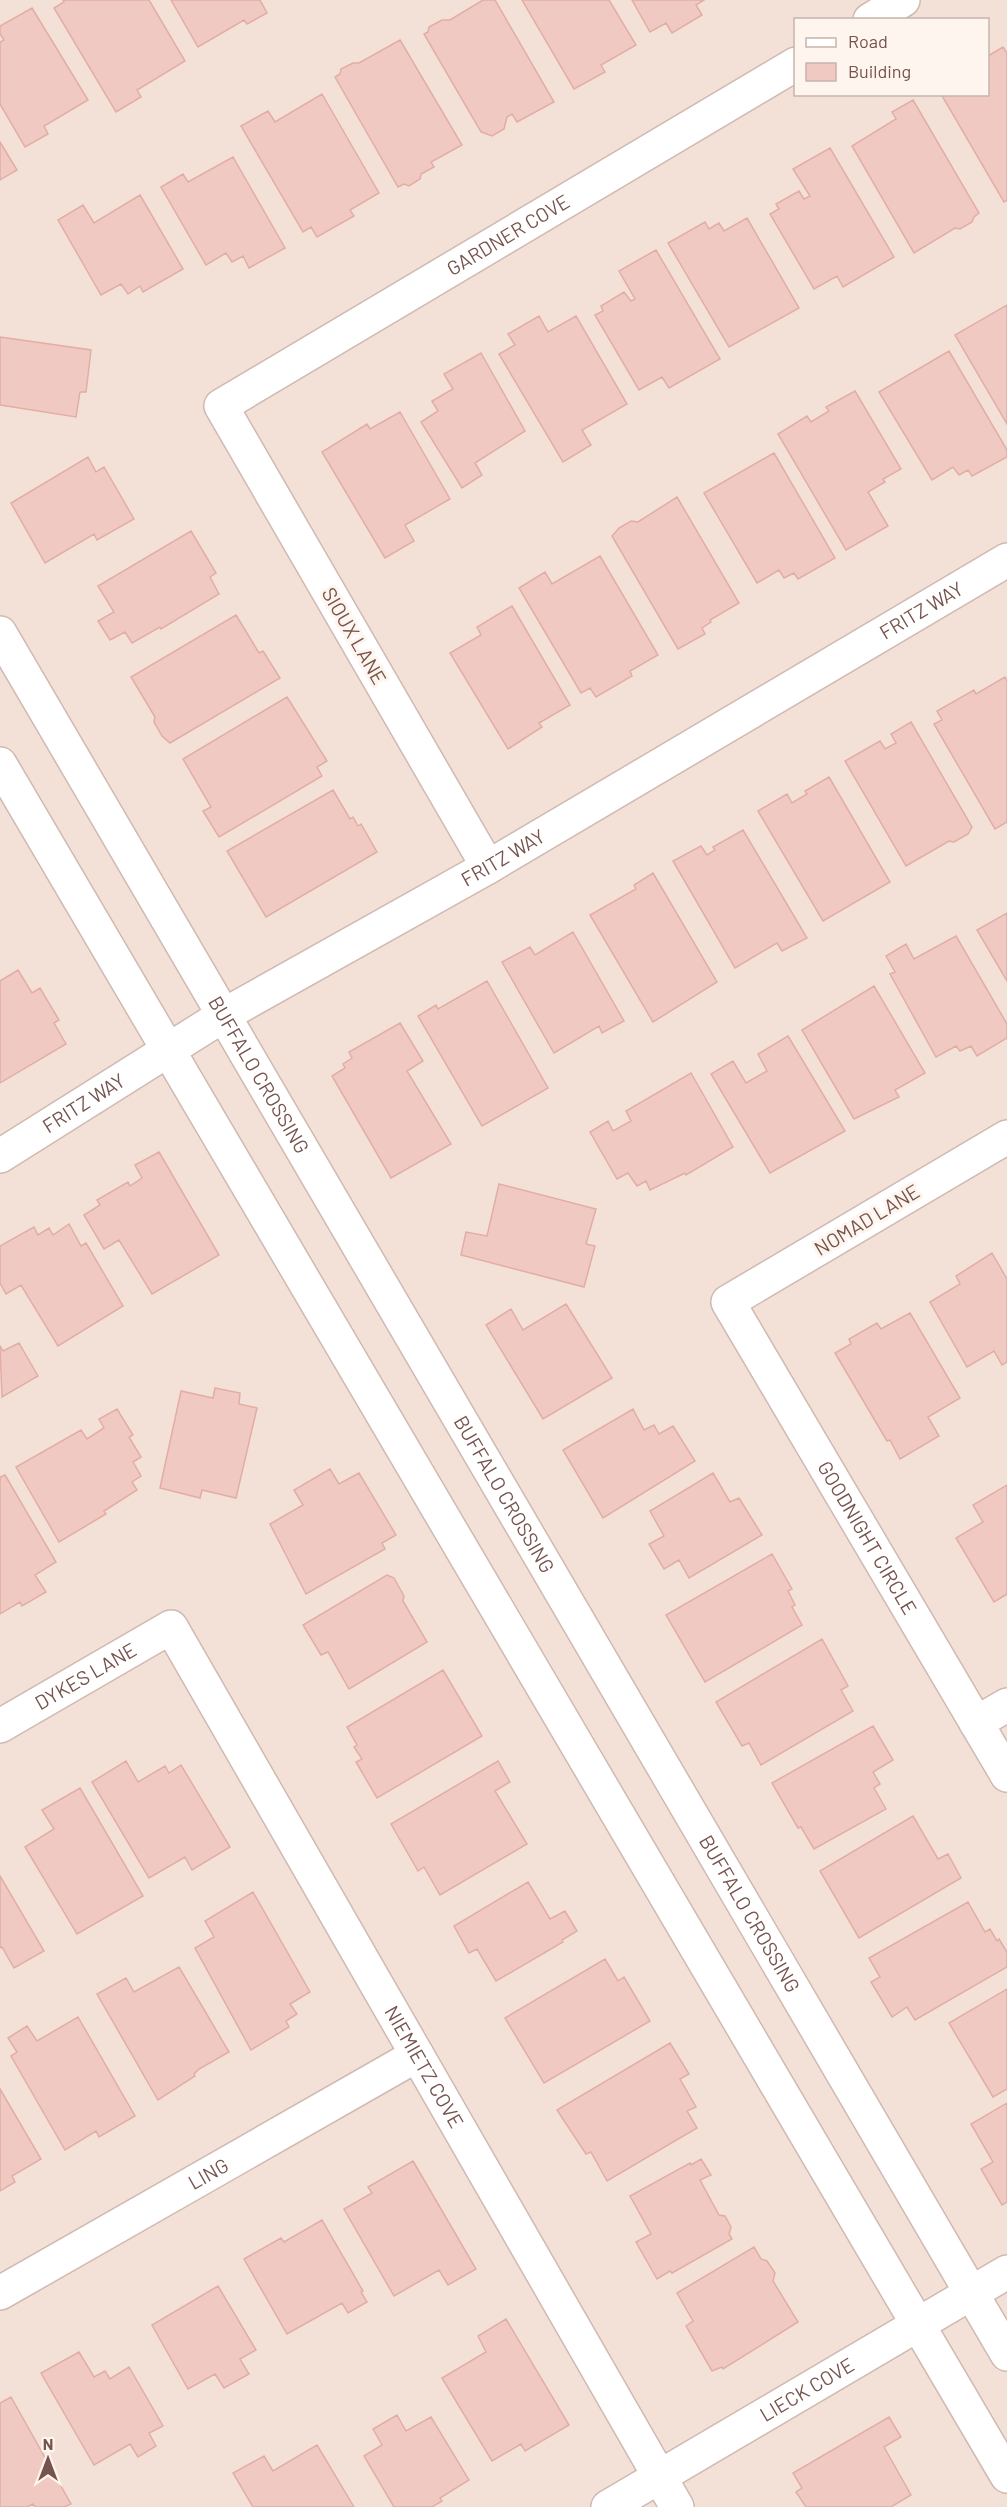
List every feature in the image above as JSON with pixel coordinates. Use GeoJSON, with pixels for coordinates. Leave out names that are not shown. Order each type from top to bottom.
{"type":"FeatureCollection","features":[{"type":"Feature","properties":{"kind":"street"},"geometry":{"type":"LineString","coordinates":[[873,18],[903,0]]}},
{"type":"Feature","properties":{"kind":"street","name":"GARDNER COVE"},"geometry":{"type":"LineString","coordinates":[[221,406],[794,65]]}},
{"type":"Feature","properties":{"kind":"street","name":"SIOUX LANE"},"geometry":{"type":"LineString","coordinates":[[221,406],[488,867]]}},
{"type":"Feature","properties":{"kind":"street","name":"FRITZ WAY"},"geometry":{"type":"LineString","coordinates":[[0,1156],[224,1015],[488,867],[1007,560]]}},
{"type":"Feature","properties":{"kind":"street","name":"BUFFALO CROSSING"},"geometry":{"type":"LineString","coordinates":[[0,633],[1007,2354]]}},
{"type":"Feature","properties":{"kind":"street"},"geometry":{"type":"LineString","coordinates":[[0,765],[1007,2476]]}},
{"type":"Feature","properties":{"kind":"street","name":"NOMAD LANE"},"geometry":{"type":"LineString","coordinates":[[728,1302],[1007,1137]]}},
{"type":"Feature","properties":{"kind":"street","name":"GOODNIGHT CIRCLE"},"geometry":{"type":"LineString","coordinates":[[728,1302],[1007,1775]]}},
{"type":"Feature","properties":{"kind":"street","name":"DYKES LANE"},"geometry":{"type":"LineString","coordinates":[[0,1725],[171,1626]]}},
{"type":"Feature","properties":{"kind":"street","name":"NIEMIETZ COVE"},"geometry":{"type":"LineString","coordinates":[[171,1626],[677,2507]]}},
{"type":"Feature","properties":{"kind":"street"},"geometry":{"type":"LineString","coordinates":[[976,1723],[1007,1705]]}},
{"type":"Feature","properties":{"kind":"street","name":"LING"},"geometry":{"type":"LineString","coordinates":[[0,2293],[417,2055]]}},
{"type":"Feature","properties":{"kind":"street","name":"LIECK COVE"},"geometry":{"type":"LineString","coordinates":[[608,2507],[1007,2272]]}},
{"type":"Feature","properties":{"kind":"shaded area"},"geometry":{"type":"Polygon","coordinates":[[[0,0],[1007,0],[1007,2507],[0,2507],[0,0]]]}},
{"type":"Feature","properties":{"kind":"building"},"geometry":{"type":"Polygon","coordinates":[[[63,0],[149,0],[185,61],[137,90],[141,97],[116,112],[54,8],[64,2],[63,0]]]}},
{"type":"Feature","properties":{"kind":"building"},"geometry":{"type":"Polygon","coordinates":[[[171,0],[260,0],[267,13],[247,24],[244,20],[198,47],[171,0]]]}},
{"type":"Feature","properties":{"kind":"building"},"geometry":{"type":"Polygon","coordinates":[[[483,0],[495,0],[554,102],[517,122],[512,114],[507,117],[504,129],[492,136],[481,132],[424,34],[428,32],[429,27],[442,20],[450,20],[483,0]]]}},
{"type":"Feature","properties":{"kind":"building"},"geometry":{"type":"Polygon","coordinates":[[[522,0],[609,0],[636,45],[601,65],[605,72],[574,89],[522,0]]]}},
{"type":"Feature","properties":{"kind":"building"},"geometry":{"type":"Polygon","coordinates":[[[632,0],[704,0],[696,5],[702,15],[672,33],[666,23],[650,32],[632,0]]]}},
{"type":"Feature","properties":{"kind":"building"},"geometry":{"type":"Polygon","coordinates":[[[32,8],[88,100],[44,126],[48,134],[25,147],[0,104],[0,42],[4,40],[0,34],[0,26],[32,8]]]}},
{"type":"Feature","properties":{"kind":"building"},"geometry":{"type":"Polygon","coordinates":[[[400,40],[462,145],[431,162],[434,167],[421,174],[420,179],[409,186],[404,184],[398,187],[335,77],[340,74],[341,69],[353,63],[359,63],[400,40]]]}},
{"type":"Feature","properties":{"kind":"building"},"geometry":{"type":"Polygon","coordinates":[[[1003,47],[1007,53],[1007,200],[1004,202],[942,96],[989,96],[989,55],[1003,47]]]}},
{"type":"Feature","properties":{"kind":"building"},"geometry":{"type":"Polygon","coordinates":[[[322,94],[379,193],[350,210],[354,216],[317,237],[311,227],[303,232],[241,126],[268,111],[275,122],[322,94]]]}},
{"type":"Feature","properties":{"kind":"building"},"geometry":{"type":"Polygon","coordinates":[[[913,100],[979,213],[972,222],[960,229],[955,228],[914,253],[852,146],[896,119],[892,112],[913,100]]]}},
{"type":"Feature","properties":{"kind":"building"},"geometry":{"type":"Polygon","coordinates":[[[0,142],[17,170],[0,180],[0,142]]]}},
{"type":"Feature","properties":{"kind":"building"},"geometry":{"type":"Polygon","coordinates":[[[830,148],[894,257],[843,287],[837,276],[814,289],[770,214],[779,209],[776,204],[799,191],[804,199],[810,196],[793,169],[830,148]]]}},
{"type":"Feature","properties":{"kind":"building"},"geometry":{"type":"Polygon","coordinates":[[[233,157],[285,248],[249,268],[243,256],[232,262],[226,253],[206,265],[161,187],[183,174],[188,182],[233,157]]]}},
{"type":"Feature","properties":{"kind":"building"},"geometry":{"type":"Polygon","coordinates":[[[140,195],[183,269],[143,292],[140,286],[128,294],[121,284],[101,295],[58,220],[83,205],[94,223],[140,195]]]}},
{"type":"Feature","properties":{"kind":"building"},"geometry":{"type":"Polygon","coordinates":[[[747,218],[799,308],[729,347],[668,243],[705,222],[709,229],[719,223],[724,231],[747,218]]]}},
{"type":"Feature","properties":{"kind":"building"},"geometry":{"type":"Polygon","coordinates":[[[656,250],[720,359],[669,388],[662,377],[639,390],[595,315],[603,311],[601,306],[624,292],[631,301],[635,299],[619,271],[656,250]]]}},
{"type":"Feature","properties":{"kind":"building"},"geometry":{"type":"Polygon","coordinates":[[[1007,305],[1007,424],[955,335],[1007,305]]]}},
{"type":"Feature","properties":{"kind":"building"},"geometry":{"type":"Polygon","coordinates":[[[539,316],[548,332],[576,316],[627,404],[582,430],[591,445],[563,462],[499,354],[515,345],[508,334],[539,316]]]}},
{"type":"Feature","properties":{"kind":"building"},"geometry":{"type":"Polygon","coordinates":[[[0,337],[91,350],[86,392],[80,392],[76,417],[0,405],[0,337]]]}},
{"type":"Feature","properties":{"kind":"building"},"geometry":{"type":"Polygon","coordinates":[[[949,351],[1007,450],[1007,457],[972,476],[968,470],[959,475],[953,467],[932,480],[879,392],[949,351]]]}},
{"type":"Feature","properties":{"kind":"building"},"geometry":{"type":"Polygon","coordinates":[[[481,353],[525,431],[475,463],[482,475],[462,488],[421,422],[438,411],[432,401],[453,389],[444,374],[481,353]]]}},
{"type":"Feature","properties":{"kind":"building"},"geometry":{"type":"Polygon","coordinates":[[[855,391],[901,469],[883,479],[885,482],[868,492],[888,526],[846,550],[778,434],[807,416],[811,422],[829,411],[826,407],[855,391]]]}},
{"type":"Feature","properties":{"kind":"building"},"geometry":{"type":"Polygon","coordinates":[[[400,412],[450,499],[405,525],[414,541],[385,558],[322,452],[367,424],[370,429],[400,412]]]}},
{"type":"Feature","properties":{"kind":"building"},"geometry":{"type":"Polygon","coordinates":[[[774,453],[835,558],[798,579],[794,573],[784,578],[779,570],[757,583],[704,493],[774,453]]]}},
{"type":"Feature","properties":{"kind":"building"},"geometry":{"type":"Polygon","coordinates":[[[88,457],[96,472],[104,467],[134,519],[97,540],[94,534],[45,563],[11,503],[88,457]]]}},
{"type":"Feature","properties":{"kind":"building"},"geometry":{"type":"Polygon","coordinates":[[[677,497],[739,603],[710,620],[711,622],[702,628],[705,634],[678,649],[612,536],[619,528],[631,521],[638,522],[677,497]]]}},
{"type":"Feature","properties":{"kind":"building"},"geometry":{"type":"Polygon","coordinates":[[[191,531],[216,573],[210,577],[219,594],[161,629],[160,627],[132,643],[125,632],[110,640],[98,621],[114,612],[98,586],[191,531]]]}},
{"type":"Feature","properties":{"kind":"building"},"geometry":{"type":"Polygon","coordinates":[[[600,556],[658,655],[630,671],[632,676],[596,697],[590,688],[581,693],[519,588],[545,572],[552,584],[600,556]]]}},
{"type":"Feature","properties":{"kind":"building"},"geometry":{"type":"Polygon","coordinates":[[[512,606],[570,705],[539,723],[542,727],[508,749],[450,653],[481,635],[477,627],[512,606]]]}},
{"type":"Feature","properties":{"kind":"building"},"geometry":{"type":"Polygon","coordinates":[[[236,615],[259,653],[263,651],[280,678],[170,743],[162,736],[154,722],[155,717],[131,677],[236,615]]]}},
{"type":"Feature","properties":{"kind":"building"},"geometry":{"type":"Polygon","coordinates":[[[1005,677],[1007,681],[1007,822],[995,829],[934,724],[942,720],[937,711],[974,690],[976,694],[1005,677]]]}},
{"type":"Feature","properties":{"kind":"building"},"geometry":{"type":"Polygon","coordinates":[[[287,697],[327,761],[317,767],[322,776],[219,837],[203,811],[211,807],[183,759],[287,697]]]}},
{"type":"Feature","properties":{"kind":"building"},"geometry":{"type":"Polygon","coordinates":[[[911,722],[972,827],[968,834],[954,842],[949,841],[906,866],[845,761],[880,741],[885,749],[896,743],[891,734],[911,722]]]}},
{"type":"Feature","properties":{"kind":"building"},"geometry":{"type":"Polygon","coordinates":[[[829,777],[890,882],[823,921],[758,811],[787,794],[792,803],[807,794],[805,791],[829,777]]]}},
{"type":"Feature","properties":{"kind":"building"},"geometry":{"type":"Polygon","coordinates":[[[333,790],[350,819],[353,817],[358,826],[361,824],[377,852],[266,917],[227,851],[333,790]]]}},
{"type":"Feature","properties":{"kind":"building"},"geometry":{"type":"Polygon","coordinates":[[[743,830],[807,938],[782,951],[777,943],[735,968],[673,861],[701,846],[707,855],[715,850],[713,847],[743,830]]]}},
{"type":"Feature","properties":{"kind":"building"},"geometry":{"type":"Polygon","coordinates":[[[653,873],[717,982],[653,1022],[590,915],[636,889],[634,885],[653,873]]]}},
{"type":"Feature","properties":{"kind":"building"},"geometry":{"type":"Polygon","coordinates":[[[1007,913],[1007,981],[977,930],[1007,913]]]}},
{"type":"Feature","properties":{"kind":"building"},"geometry":{"type":"Polygon","coordinates":[[[573,932],[624,1021],[602,1033],[599,1026],[554,1053],[502,962],[530,947],[535,955],[573,932]]]}},
{"type":"Feature","properties":{"kind":"building"},"geometry":{"type":"Polygon","coordinates":[[[956,936],[1007,1024],[1007,1038],[977,1056],[971,1046],[960,1051],[956,1046],[936,1057],[890,974],[895,972],[886,956],[906,944],[914,959],[956,936]]]}},
{"type":"Feature","properties":{"kind":"building"},"geometry":{"type":"Polygon","coordinates":[[[18,970],[32,993],[40,988],[59,1020],[54,1023],[66,1044],[0,1083],[0,981],[18,970]]]}},
{"type":"Feature","properties":{"kind":"building"},"geometry":{"type":"Polygon","coordinates":[[[487,981],[548,1088],[482,1126],[418,1016],[436,1005],[438,1009],[487,981]]]}},
{"type":"Feature","properties":{"kind":"building"},"geometry":{"type":"Polygon","coordinates":[[[874,986],[925,1073],[895,1090],[899,1097],[854,1119],[802,1030],[874,986]]]}},
{"type":"Feature","properties":{"kind":"building"},"geometry":{"type":"Polygon","coordinates":[[[400,1023],[423,1061],[407,1071],[451,1144],[391,1178],[332,1076],[345,1068],[343,1064],[352,1058],[349,1052],[400,1023]]]}},
{"type":"Feature","properties":{"kind":"building"},"geometry":{"type":"Polygon","coordinates":[[[788,1036],[845,1131],[770,1173],[711,1074],[733,1061],[746,1083],[767,1071],[758,1054],[788,1036]]]}},
{"type":"Feature","properties":{"kind":"building"},"geometry":{"type":"Polygon","coordinates":[[[691,1073],[733,1147],[686,1175],[685,1173],[650,1190],[646,1181],[637,1186],[628,1173],[617,1179],[590,1132],[608,1121],[613,1131],[631,1121],[626,1111],[691,1073]]]}},
{"type":"Feature","properties":{"kind":"building"},"geometry":{"type":"Polygon","coordinates":[[[159,1152],[219,1255],[152,1294],[119,1240],[104,1249],[84,1215],[100,1205],[97,1200],[128,1182],[130,1186],[142,1178],[135,1165],[159,1152]]]}},
{"type":"Feature","properties":{"kind":"building"},"geometry":{"type":"Polygon","coordinates":[[[499,1184],[596,1209],[586,1244],[595,1246],[584,1287],[461,1255],[466,1232],[487,1236],[499,1184]]]}},
{"type":"Feature","properties":{"kind":"building"},"geometry":{"type":"Polygon","coordinates":[[[69,1224],[81,1246],[86,1243],[123,1306],[58,1346],[21,1285],[6,1294],[0,1283],[0,1246],[34,1227],[38,1235],[49,1228],[53,1235],[69,1224]]]}},
{"type":"Feature","properties":{"kind":"building"},"geometry":{"type":"Polygon","coordinates":[[[992,1253],[1007,1279],[1007,1362],[1002,1365],[994,1351],[967,1367],[930,1302],[960,1284],[956,1276],[992,1253]]]}},
{"type":"Feature","properties":{"kind":"building"},"geometry":{"type":"Polygon","coordinates":[[[566,1304],[612,1378],[543,1419],[486,1325],[511,1309],[523,1330],[566,1304]]]}},
{"type":"Feature","properties":{"kind":"building"},"geometry":{"type":"Polygon","coordinates":[[[910,1313],[960,1398],[928,1417],[939,1436],[900,1459],[835,1353],[851,1344],[849,1339],[877,1323],[881,1329],[910,1313]]]}},
{"type":"Feature","properties":{"kind":"building"},"geometry":{"type":"Polygon","coordinates":[[[19,1343],[38,1376],[2,1397],[0,1346],[3,1351],[19,1343]]]}},
{"type":"Feature","properties":{"kind":"building"},"geometry":{"type":"Polygon","coordinates":[[[215,1388],[240,1393],[239,1404],[257,1408],[236,1498],[202,1490],[200,1498],[160,1488],[181,1391],[213,1398],[215,1388]]]}},
{"type":"Feature","properties":{"kind":"building"},"geometry":{"type":"Polygon","coordinates":[[[117,1409],[133,1435],[129,1437],[141,1457],[133,1462],[141,1476],[132,1482],[137,1490],[104,1511],[106,1514],[59,1542],[16,1467],[81,1430],[87,1439],[104,1428],[99,1419],[117,1409]]]}},
{"type":"Feature","properties":{"kind":"building"},"geometry":{"type":"Polygon","coordinates":[[[633,1409],[644,1430],[654,1425],[659,1434],[673,1426],[695,1461],[603,1518],[563,1450],[633,1409]]]}},
{"type":"Feature","properties":{"kind":"building"},"geometry":{"type":"Polygon","coordinates":[[[330,1469],[339,1484],[359,1473],[396,1535],[382,1543],[385,1549],[306,1594],[270,1524],[303,1505],[294,1490],[330,1469]]]}},
{"type":"Feature","properties":{"kind":"building"},"geometry":{"type":"Polygon","coordinates":[[[713,1473],[730,1502],[739,1498],[762,1535],[689,1578],[679,1560],[664,1569],[649,1544],[664,1536],[650,1511],[713,1473]]]}},
{"type":"Feature","properties":{"kind":"building"},"geometry":{"type":"Polygon","coordinates":[[[5,1475],[56,1562],[35,1575],[46,1592],[22,1606],[20,1602],[0,1614],[0,1477],[5,1475]]]}},
{"type":"Feature","properties":{"kind":"building"},"geometry":{"type":"Polygon","coordinates":[[[1007,1485],[1007,1594],[994,1602],[956,1538],[983,1522],[973,1505],[1007,1485]]]}},
{"type":"Feature","properties":{"kind":"building"},"geometry":{"type":"Polygon","coordinates":[[[772,1554],[792,1589],[788,1591],[795,1605],[792,1607],[802,1625],[705,1682],[666,1615],[772,1554]]]}},
{"type":"Feature","properties":{"kind":"building"},"geometry":{"type":"Polygon","coordinates":[[[387,1575],[394,1578],[404,1596],[403,1601],[427,1642],[349,1689],[328,1652],[321,1655],[303,1625],[387,1575]]]}},
{"type":"Feature","properties":{"kind":"building"},"geometry":{"type":"Polygon","coordinates":[[[822,1639],[848,1686],[841,1690],[853,1711],[761,1765],[749,1743],[742,1746],[716,1702],[822,1639]]]}},
{"type":"Feature","properties":{"kind":"building"},"geometry":{"type":"Polygon","coordinates":[[[443,1670],[482,1736],[377,1798],[356,1762],[362,1759],[354,1747],[357,1745],[347,1727],[443,1670]]]}},
{"type":"Feature","properties":{"kind":"building"},"geometry":{"type":"Polygon","coordinates":[[[873,1726],[893,1760],[873,1772],[880,1784],[874,1788],[886,1809],[814,1849],[801,1827],[798,1828],[772,1783],[873,1726]]]}},
{"type":"Feature","properties":{"kind":"building"},"geometry":{"type":"Polygon","coordinates":[[[126,1761],[138,1782],[165,1766],[169,1773],[181,1765],[230,1847],[192,1870],[185,1857],[149,1878],[92,1782],[126,1761]]]}},
{"type":"Feature","properties":{"kind":"building"},"geometry":{"type":"Polygon","coordinates":[[[498,1761],[510,1782],[495,1791],[527,1844],[440,1895],[424,1867],[418,1871],[391,1824],[498,1761]]]}},
{"type":"Feature","properties":{"kind":"building"},"geometry":{"type":"Polygon","coordinates":[[[80,1788],[143,1896],[77,1934],[25,1847],[54,1829],[42,1810],[80,1788]]]}},
{"type":"Feature","properties":{"kind":"building"},"geometry":{"type":"Polygon","coordinates":[[[913,1816],[938,1859],[948,1854],[961,1878],[859,1938],[820,1871],[913,1816]]]}},
{"type":"Feature","properties":{"kind":"building"},"geometry":{"type":"Polygon","coordinates":[[[0,1876],[44,1951],[14,1968],[2,1947],[0,1948],[0,1876]]]}},
{"type":"Feature","properties":{"kind":"building"},"geometry":{"type":"Polygon","coordinates":[[[528,1882],[550,1919],[565,1911],[577,1931],[562,1940],[563,1942],[496,1981],[477,1949],[469,1953],[454,1926],[528,1882]]]}},
{"type":"Feature","properties":{"kind":"building"},"geometry":{"type":"Polygon","coordinates":[[[253,1892],[310,1992],[290,2004],[297,2014],[286,2021],[289,2027],[251,2050],[195,1948],[214,1937],[205,1921],[253,1892]]]}},
{"type":"Feature","properties":{"kind":"building"},"geometry":{"type":"Polygon","coordinates":[[[968,1902],[985,1932],[990,1929],[1007,1952],[1007,1967],[915,2020],[907,2007],[892,2017],[871,1982],[880,1977],[869,1958],[968,1902]]]}},
{"type":"Feature","properties":{"kind":"building"},"geometry":{"type":"Polygon","coordinates":[[[605,1959],[618,1981],[624,1977],[650,2021],[544,2083],[505,2018],[605,1959]]]}},
{"type":"Feature","properties":{"kind":"building"},"geometry":{"type":"Polygon","coordinates":[[[179,1967],[229,2052],[199,2069],[194,2074],[195,2076],[158,2100],[97,1994],[126,1978],[134,1992],[179,1967]]]}},
{"type":"Feature","properties":{"kind":"building"},"geometry":{"type":"Polygon","coordinates":[[[1007,1989],[1007,2089],[993,2097],[949,2023],[1007,1989]]]}},
{"type":"Feature","properties":{"kind":"building"},"geometry":{"type":"Polygon","coordinates":[[[78,2017],[135,2116],[99,2137],[96,2131],[65,2150],[11,2056],[17,2052],[8,2038],[27,2026],[37,2041],[78,2017]]]}},
{"type":"Feature","properties":{"kind":"building"},"geometry":{"type":"Polygon","coordinates":[[[670,2043],[689,2074],[680,2079],[696,2107],[687,2111],[697,2128],[607,2181],[591,2152],[586,2154],[557,2110],[670,2043]]]}},
{"type":"Feature","properties":{"kind":"building"},"geometry":{"type":"Polygon","coordinates":[[[0,2089],[41,2159],[12,2176],[15,2182],[0,2191],[0,2089]]]}},
{"type":"Feature","properties":{"kind":"building"},"geometry":{"type":"Polygon","coordinates":[[[1007,2103],[1007,2202],[1002,2205],[981,2169],[993,2162],[971,2124],[1007,2103]]]}},
{"type":"Feature","properties":{"kind":"building"},"geometry":{"type":"Polygon","coordinates":[[[701,2159],[711,2175],[700,2180],[719,2215],[725,2216],[731,2227],[729,2234],[732,2239],[657,2279],[636,2242],[651,2234],[630,2196],[701,2159]]]}},
{"type":"Feature","properties":{"kind":"building"},"geometry":{"type":"Polygon","coordinates":[[[413,2161],[476,2269],[448,2285],[439,2270],[394,2296],[344,2209],[372,2193],[368,2187],[413,2161]]]}},
{"type":"Feature","properties":{"kind":"building"},"geometry":{"type":"Polygon","coordinates":[[[322,2220],[367,2302],[348,2313],[342,2303],[287,2334],[244,2259],[281,2238],[284,2242],[322,2220]]]}},
{"type":"Feature","properties":{"kind":"building"},"geometry":{"type":"Polygon","coordinates":[[[754,2247],[761,2259],[767,2261],[775,2273],[773,2281],[798,2322],[723,2369],[722,2367],[712,2371],[686,2326],[693,2321],[677,2293],[754,2247]]]}},
{"type":"Feature","properties":{"kind":"building"},"geometry":{"type":"Polygon","coordinates":[[[218,2286],[256,2350],[240,2359],[249,2374],[224,2388],[215,2374],[188,2389],[152,2325],[218,2286]]]}},
{"type":"Feature","properties":{"kind":"building"},"geometry":{"type":"Polygon","coordinates":[[[506,2319],[569,2425],[525,2451],[521,2444],[492,2461],[442,2378],[486,2352],[478,2336],[506,2319]]]}},
{"type":"Feature","properties":{"kind":"building"},"geometry":{"type":"Polygon","coordinates":[[[79,2352],[94,2377],[105,2371],[110,2379],[129,2367],[163,2426],[149,2433],[156,2446],[138,2457],[130,2444],[94,2465],[41,2373],[79,2352]]]}},
{"type":"Feature","properties":{"kind":"building"},"geometry":{"type":"Polygon","coordinates":[[[11,2397],[71,2504],[64,2507],[35,2507],[33,2504],[27,2507],[0,2507],[0,2403],[11,2397]]]}},
{"type":"Feature","properties":{"kind":"building"},"geometry":{"type":"Polygon","coordinates":[[[397,2415],[406,2431],[431,2417],[469,2480],[440,2498],[442,2501],[432,2507],[394,2507],[364,2456],[382,2445],[373,2429],[397,2415]]]}},
{"type":"Feature","properties":{"kind":"building"},"geometry":{"type":"Polygon","coordinates":[[[889,2417],[901,2437],[884,2447],[911,2495],[891,2507],[806,2507],[796,2492],[802,2488],[793,2473],[889,2417]]]}},
{"type":"Feature","properties":{"kind":"building"},"geometry":{"type":"Polygon","coordinates":[[[317,2445],[354,2507],[253,2507],[233,2473],[264,2456],[273,2471],[317,2445]]]}}]}
